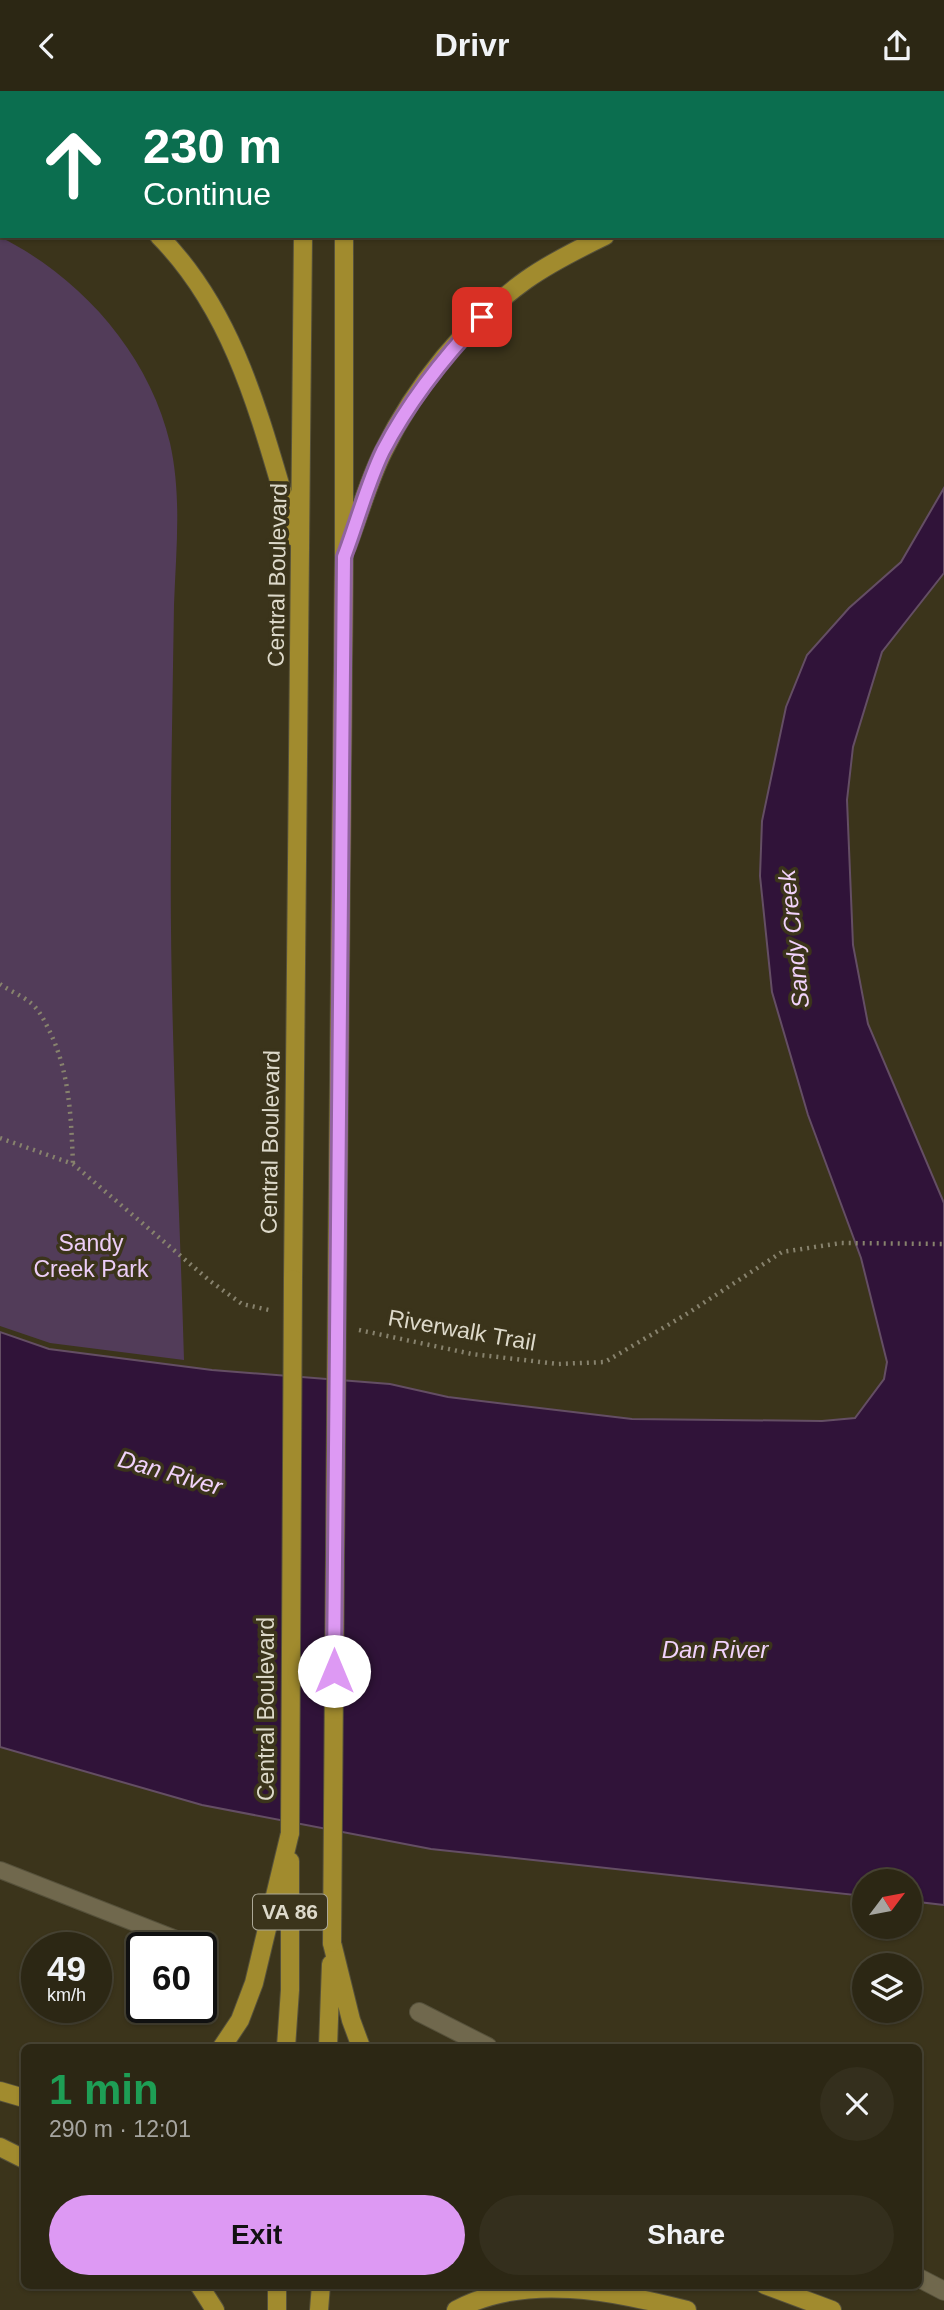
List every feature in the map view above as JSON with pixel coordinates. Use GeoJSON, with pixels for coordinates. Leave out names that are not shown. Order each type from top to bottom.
{"type":"FeatureCollection","features":[{"type":"Feature","properties":{"kind":"main road"},"geometry":{"type":"LineString","coordinates":[[161,238],[200,285],[228,333],[246,374],[302,558]]}},
{"type":"Feature","properties":{"kind":"main road","name":"Central Boulevard"},"geometry":{"type":"LineString","coordinates":[[286,2044],[290,1990],[293,1279],[303,238]]}},
{"type":"Feature","properties":{"kind":"main road"},"geometry":{"type":"LineString","coordinates":[[328,2044],[332,1943],[344,557],[344,238]]}},
{"type":"Feature","properties":{"kind":"main road"},"geometry":{"type":"LineString","coordinates":[[344,557],[382,453],[412,401],[449,352],[482,317],[525,281],[601,238]]}},
{"type":"Feature","properties":{"kind":"main road"},"geometry":{"type":"LineString","coordinates":[[224,2044],[240,2020],[254,1983],[290,1833]]}},
{"type":"Feature","properties":{"kind":"main road"},"geometry":{"type":"LineString","coordinates":[[332,1943],[351,2020],[360,2044]]}},
{"type":"Feature","properties":{"kind":"main road"},"geometry":{"type":"LineString","coordinates":[[0,2091],[21,2097]]}},
{"type":"Feature","properties":{"kind":"main road"},"geometry":{"type":"LineString","coordinates":[[0,2147],[21,2158]]}},
{"type":"Feature","properties":{"kind":"main road"},"geometry":{"type":"LineString","coordinates":[[202,2289],[215,2310]]}},
{"type":"Feature","properties":{"kind":"main road"},"geometry":{"type":"LineString","coordinates":[[277,2289],[277,2310]]}},
{"type":"Feature","properties":{"kind":"main road"},"geometry":{"type":"LineString","coordinates":[[319,2310],[321,2289]]}},
{"type":"Feature","properties":{"kind":"main road"},"geometry":{"type":"LineString","coordinates":[[456,2310],[503,2293],[536,2289]]}},
{"type":"Feature","properties":{"kind":"main road"},"geometry":{"type":"LineString","coordinates":[[558,2289],[649,2300],[687,2310]]}},
{"type":"Feature","properties":{"kind":"main road"},"geometry":{"type":"LineString","coordinates":[[776,2289],[832,2310]]}},
{"type":"Feature","properties":{"kind":"street"},"geometry":{"type":"LineString","coordinates":[[419,2012],[482,2044]]}},
{"type":"Feature","properties":{"kind":"street"},"geometry":{"type":"LineString","coordinates":[[922,2280],[944,2291]]}},
{"type":"Feature","properties":{"kind":"lane"},"geometry":{"type":"LineString","coordinates":[[0,1870],[158,1932]]}},
{"type":"Feature","properties":{"kind":"path"},"geometry":{"type":"LineString","coordinates":[[0,984],[33,1005],[56,1047],[69,1091],[73,1164]]}},
{"type":"Feature","properties":{"kind":"path"},"geometry":{"type":"LineString","coordinates":[[0,1138],[73,1164],[210,1281],[242,1304],[282,1313]]}},
{"type":"Feature","properties":{"kind":"path","name":"Riverwalk Trail"},"geometry":{"type":"LineString","coordinates":[[350,1328],[472,1354],[558,1364],[605,1362],[685,1315],[782,1252],[841,1243],[944,1244]]}},
{"type":"Feature","properties":{"kind":"green space","name":"Sandy Creek Park"},"geometry":{"type":"Polygon","coordinates":[[[2,238],[58,274],[84,296],[108,322],[146,379],[160,410],[174,463],[177,524],[171,965],[184,1360],[50,1343],[0,1326],[2,238]]]}},
{"type":"Feature","properties":{"kind":"water","name":"Dan River"},"geometry":{"type":"Polygon","coordinates":[[[944,488],[944,573],[882,652],[853,747],[847,800],[853,945],[868,1024],[944,1203],[944,1905],[922,1902],[922,1869],[852,1869],[852,1895],[431,1849],[202,1805],[0,1747],[0,1332],[49,1349],[212,1370],[390,1384],[448,1397],[632,1419],[822,1421],[855,1418],[884,1379],[887,1362],[861,1258],[808,1115],[772,992],[760,876],[762,821],[786,707],[807,655],[849,608],[901,562],[944,488]]]}},
{"type":"Feature","properties":{"kind":"route"},"geometry":{"type":"LineString","coordinates":[[334,1671],[344,557],[382,453],[402,418],[449,352],[482,317]]}},
{"type":"Feature","properties":{"kind":"water label","name":"Sandy Creek"},"geometry":{"type":"Point","coordinates":[794,939]}}]}
